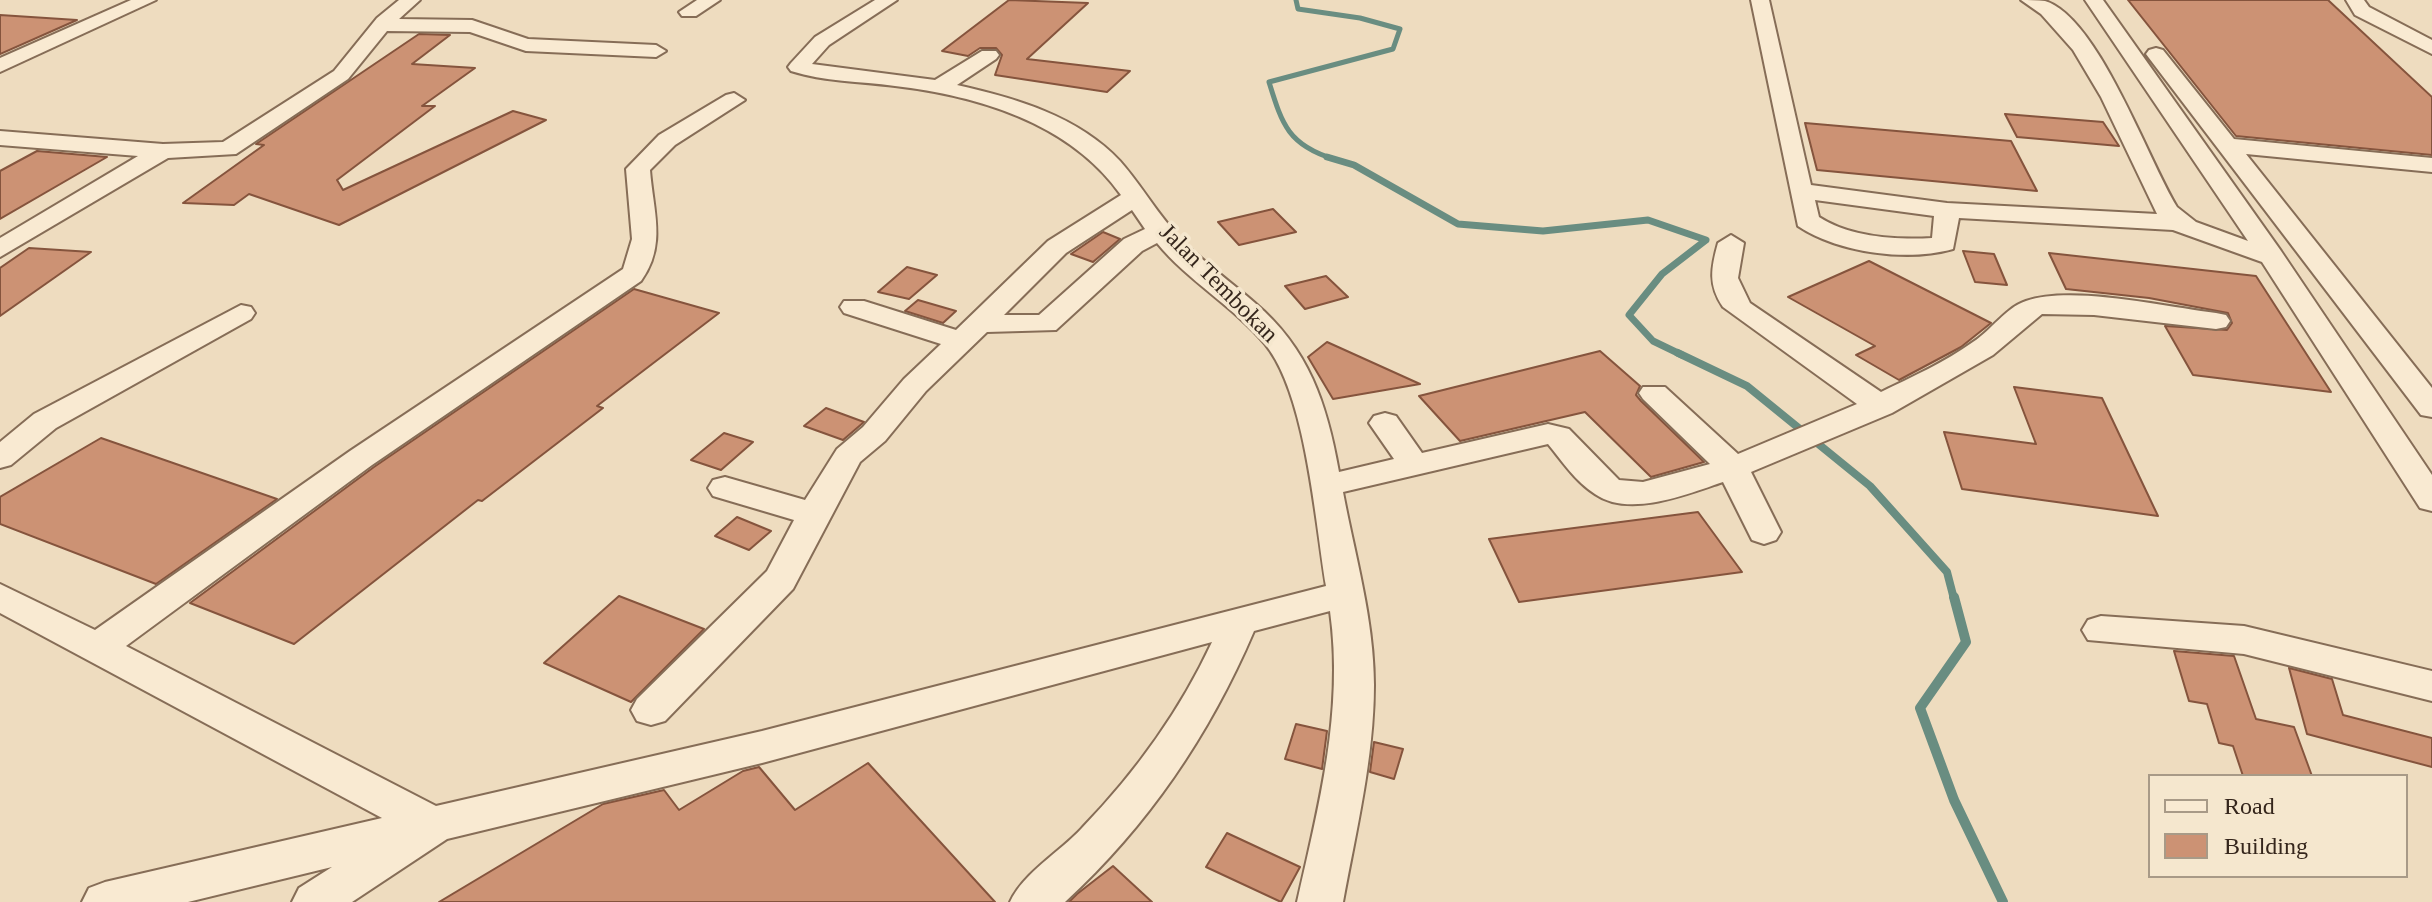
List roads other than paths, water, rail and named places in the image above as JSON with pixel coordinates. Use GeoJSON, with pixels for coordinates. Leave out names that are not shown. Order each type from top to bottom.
{"type":"FeatureCollection","features":[{"type":"Feature","properties":{"kind":"street"},"geometry":{"type":"LineString","coordinates":[[0,66],[147,0]]}},
{"type":"Feature","properties":{"kind":"street"},"geometry":{"type":"LineString","coordinates":[[0,138],[163,151],[228,149],[341,75],[382,25],[411,0]]}},
{"type":"Feature","properties":{"kind":"street"},"geometry":{"type":"LineString","coordinates":[[689,12],[711,0]]}},
{"type":"Feature","properties":{"kind":"street","name":"Jalan Tembokan"},"geometry":{"type":"LineString","coordinates":[[888,0],[822,41],[798,67],[938,88],[1025,113],[1091,143],[1118,169],[1137,196],[1152,235],[1259,320],[1288,354],[1303,384],[1325,486],[1354,659],[1353,700],[1339,810],[1320,902]]}},
{"type":"Feature","properties":{"kind":"street"},"geometry":{"type":"LineString","coordinates":[[1760,0],[1802,191],[1804,215],[1813,227],[1917,249],[1934,249],[1944,243],[1947,210]]}},
{"type":"Feature","properties":{"kind":"street"},"geometry":{"type":"LineString","coordinates":[[2030,0],[2044,5],[2067,27],[2116,101],[2157,191],[2178,223]]}},
{"type":"Feature","properties":{"kind":"street"},"geometry":{"type":"LineString","coordinates":[[2094,0],[2272,257],[2432,500]]}},
{"type":"Feature","properties":{"kind":"street"},"geometry":{"type":"LineString","coordinates":[[2113,0],[2432,408]]}},
{"type":"Feature","properties":{"kind":"street"},"geometry":{"type":"LineString","coordinates":[[2355,0],[2362,11],[2432,48]]}},
{"type":"Feature","properties":{"kind":"street"},"geometry":{"type":"LineString","coordinates":[[382,25],[472,26],[526,45],[656,51]]}},
{"type":"Feature","properties":{"kind":"street"},"geometry":{"type":"LineString","coordinates":[[938,88],[989,55]]}},
{"type":"Feature","properties":{"kind":"street"},"geometry":{"type":"LineString","coordinates":[[97,648],[361,458],[632,275],[642,261],[645,233],[638,169],[667,140],[734,100]]}},
{"type":"Feature","properties":{"kind":"street"},"geometry":{"type":"LineString","coordinates":[[2227,145],[2432,165]]}},
{"type":"Feature","properties":{"kind":"street"},"geometry":{"type":"LineString","coordinates":[[0,249],[163,151]]}},
{"type":"Feature","properties":{"kind":"street"},"geometry":{"type":"LineString","coordinates":[[1802,191],[1947,210],[2178,223],[2272,257]]}},
{"type":"Feature","properties":{"kind":"street"},"geometry":{"type":"LineString","coordinates":[[651,710],[780,580],[806,536],[813,514],[848,456],[874,434],[915,385],[1057,247],[1137,196]]}},
{"type":"Feature","properties":{"kind":"street"},"geometry":{"type":"LineString","coordinates":[[854,307],[970,332],[1046,324],[1152,235]]}},
{"type":"Feature","properties":{"kind":"street"},"geometry":{"type":"LineString","coordinates":[[1731,243],[1722,274],[1730,298],[1740,309],[1881,406]]}},
{"type":"Feature","properties":{"kind":"street"},"geometry":{"type":"LineString","coordinates":[[1325,486],[1413,463],[1548,434],[1558,436],[1612,490],[1637,494],[1779,452],[1881,406],[1983,349],[2031,308],[2043,305],[2216,321]]}},
{"type":"Feature","properties":{"kind":"street"},"geometry":{"type":"LineString","coordinates":[[2304,308],[2362,317]]}},
{"type":"Feature","properties":{"kind":"street"},"geometry":{"type":"LineString","coordinates":[[0,458],[45,421],[241,313]]}},
{"type":"Feature","properties":{"kind":"street"},"geometry":{"type":"LineString","coordinates":[[1654,393],[1732,466],[1764,532]]}},
{"type":"Feature","properties":{"kind":"street"},"geometry":{"type":"LineString","coordinates":[[1385,423],[1413,463]]}},
{"type":"Feature","properties":{"kind":"street"},"geometry":{"type":"LineString","coordinates":[[725,488],[813,514]]}},
{"type":"Feature","properties":{"kind":"street"},"geometry":{"type":"LineString","coordinates":[[105,902],[762,747],[1344,594]]}},
{"type":"Feature","properties":{"kind":"street"},"geometry":{"type":"LineString","coordinates":[[0,597],[434,825]]}},
{"type":"Feature","properties":{"kind":"street"},"geometry":{"type":"LineString","coordinates":[[1033,902],[1070,871],[1114,823],[1181,738],[1218,675],[1239,623]]}},
{"type":"Feature","properties":{"kind":"street"},"geometry":{"type":"LineString","coordinates":[[2101,630],[2244,640],[2432,686]]}},
{"type":"Feature","properties":{"kind":"street"},"geometry":{"type":"LineString","coordinates":[[315,902],[434,825]]}},
{"type":"Feature","properties":{"kind":"waterway"},"geometry":{"type":"LineString","coordinates":[[1296,0],[1298,9],[1360,18],[1400,29],[1393,49],[1269,82],[1289,131],[1306,147],[1334,159]]}},
{"type":"Feature","properties":{"kind":"waterway"},"geometry":{"type":"LineString","coordinates":[[1327,157],[1354,165],[1458,224],[1543,231],[1648,220],[1706,240],[1662,274],[1629,315],[1653,341],[1682,355]]}},
{"type":"Feature","properties":{"kind":"waterway"},"geometry":{"type":"LineString","coordinates":[[1678,353],[1747,386],[1870,486],[1947,572],[1954,599]]}},
{"type":"Feature","properties":{"kind":"waterway"},"geometry":{"type":"LineString","coordinates":[[1954,597],[1966,642],[1920,708],[1954,800],[2003,902]]}}]}
